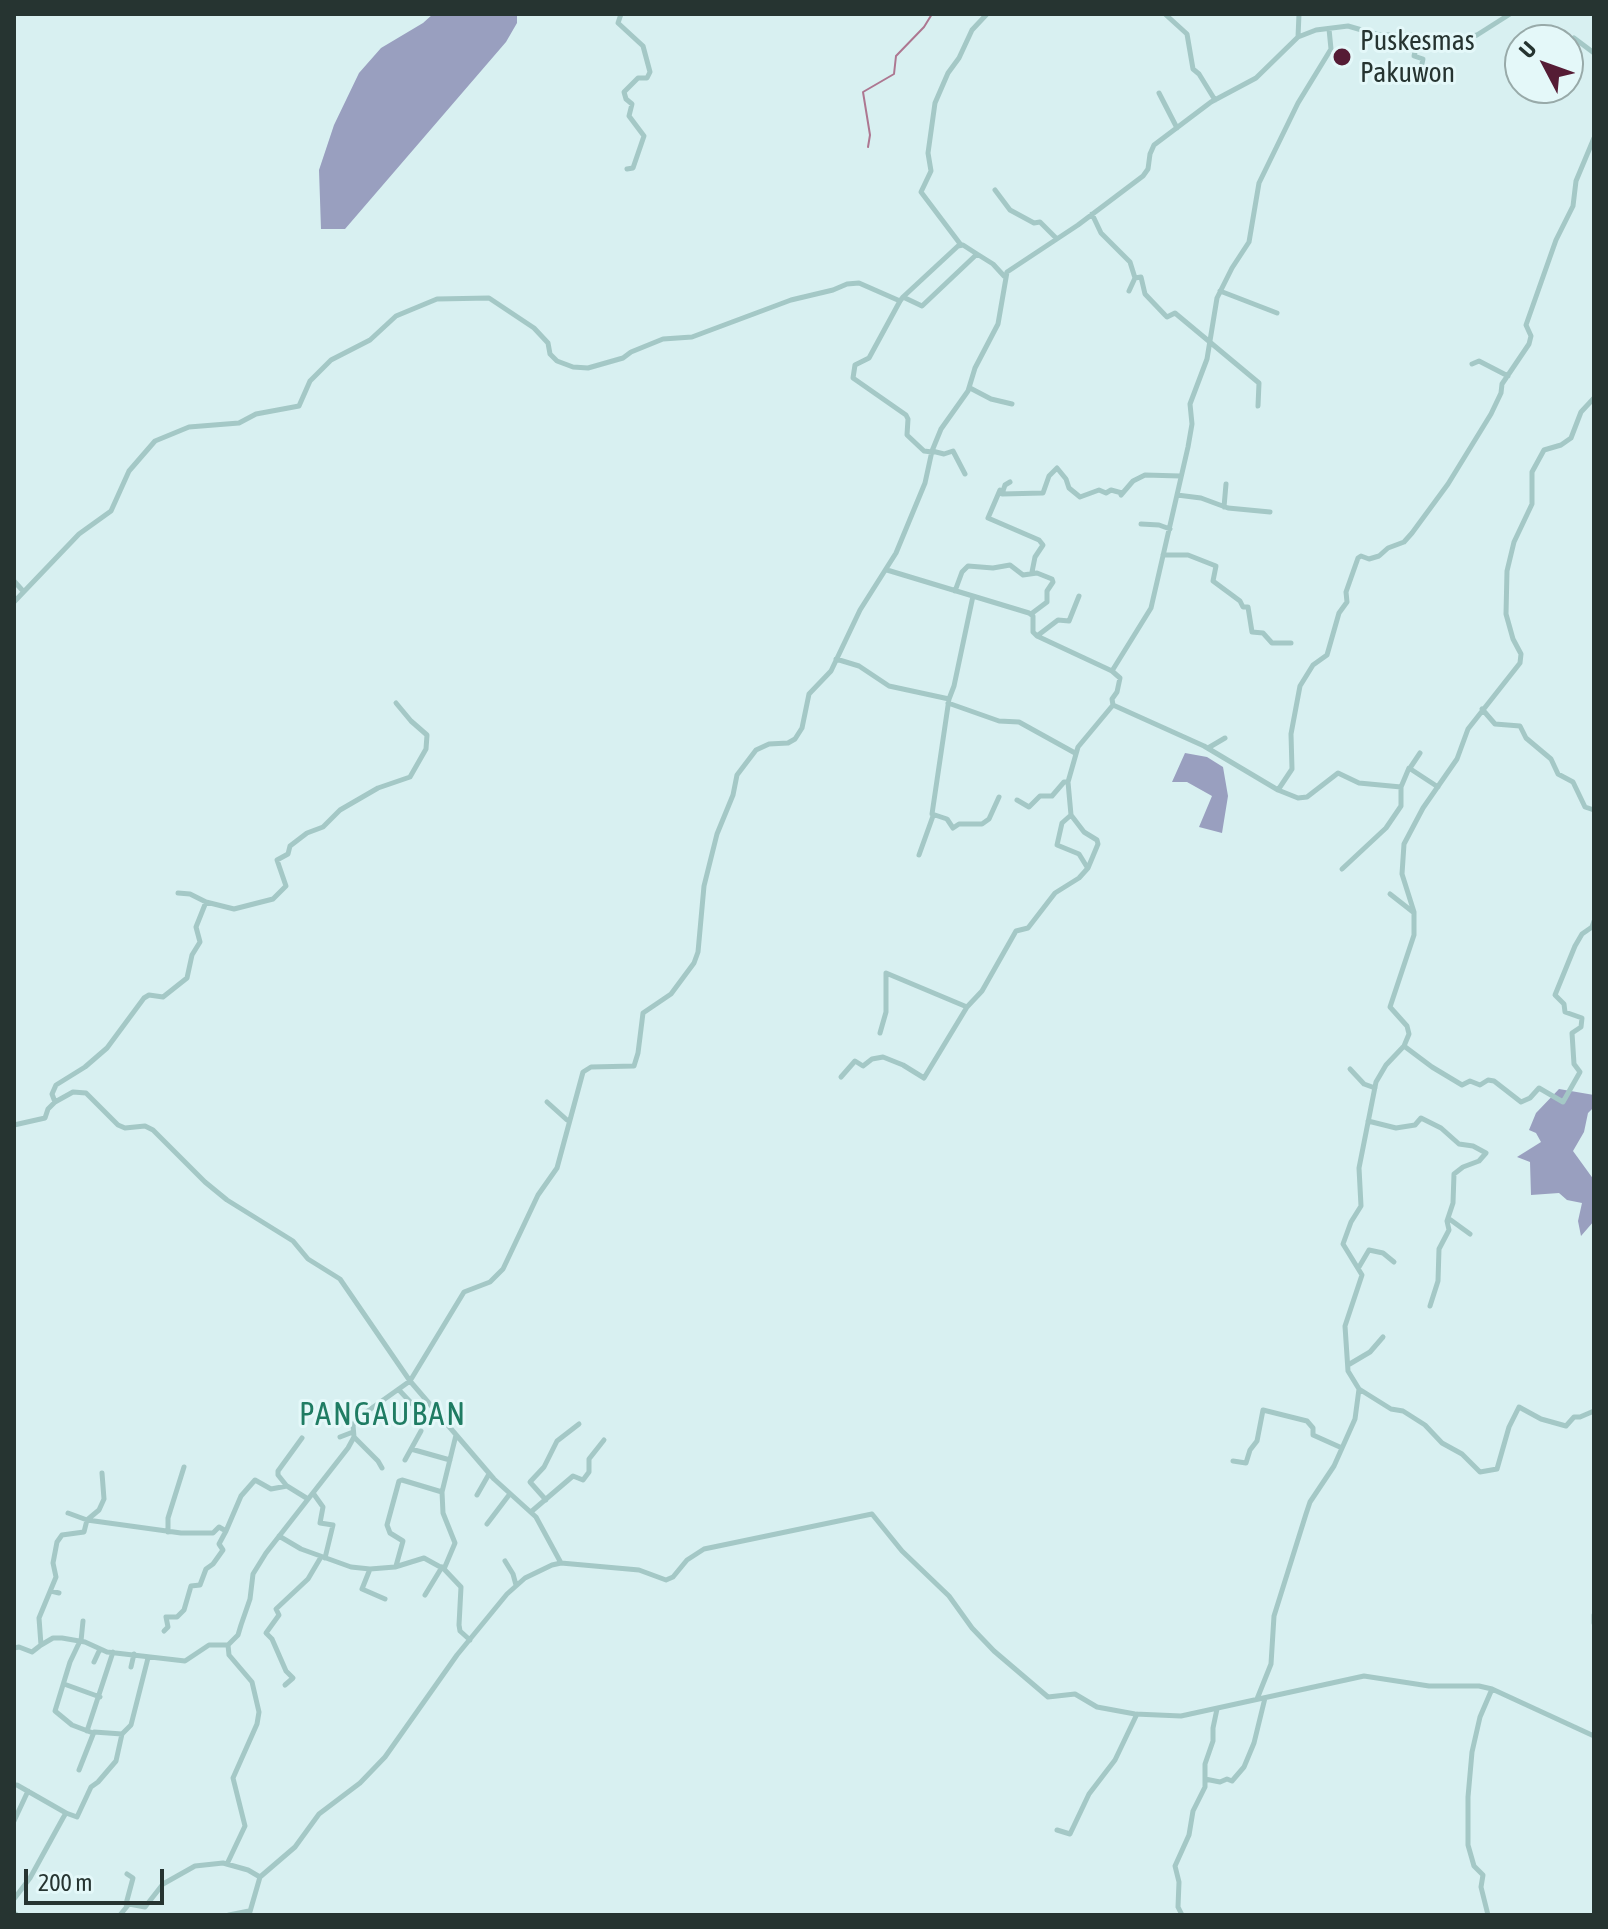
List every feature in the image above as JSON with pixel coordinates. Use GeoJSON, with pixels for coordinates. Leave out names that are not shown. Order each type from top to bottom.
{"type":"FeatureCollection","features":[{"type":"Feature","properties":{"kind":"street"},"geometry":{"type":"LineString","coordinates":[[621,14],[618,23],[642,44],[650,72],[647,78],[638,78],[624,92],[632,104],[629,116],[644,136],[633,168],[630,171],[627,169]]}},
{"type":"Feature","properties":{"kind":"street"},"geometry":{"type":"LineString","coordinates":[[987,14],[972,30],[935,103],[928,153],[931,171],[921,192],[961,245],[993,264],[1004,276]]}},
{"type":"Feature","properties":{"kind":"street"},"geometry":{"type":"LineString","coordinates":[[1165,14],[1187,34],[1193,69],[1215,100]]}},
{"type":"Feature","properties":{"kind":"street"},"geometry":{"type":"LineString","coordinates":[[1298,37],[1299,14]]}},
{"type":"Feature","properties":{"kind":"street"},"geometry":{"type":"LineString","coordinates":[[14,1648],[32,1652],[53,1638],[80,1641],[113,1652],[185,1661],[209,1645],[228,1645],[238,1635],[250,1599],[253,1574],[348,1448],[358,1418],[410,1381],[464,1292],[490,1282],[503,1269],[538,1195],[557,1168],[583,1072],[591,1067],[634,1066],[643,1013],[680,985],[687,975],[698,952],[704,886],[717,834],[733,795],[737,775],[756,750],[769,744],[788,743],[802,728],[809,694],[831,671],[860,610],[887,570],[925,483],[941,429],[970,388],[975,368],[998,324],[1004,276],[1010,269],[1146,173],[1151,149],[1215,100],[1256,78],[1298,37],[1316,30],[1353,27],[1379,35],[1419,37],[1432,41],[1470,38],[1510,14]]}},
{"type":"Feature","properties":{"kind":"street"},"geometry":{"type":"LineString","coordinates":[[1112,671],[1151,608],[1192,426],[1190,404],[1207,359],[1220,291],[1249,242],[1259,183],[1298,103],[1331,49],[1329,29]]}},
{"type":"Feature","properties":{"kind":"street"},"geometry":{"type":"LineString","coordinates":[[1419,37],[1414,56],[1423,59],[1420,73]]}},
{"type":"Feature","properties":{"kind":"street"},"geometry":{"type":"LineString","coordinates":[[1159,93],[1177,128]]}},
{"type":"Feature","properties":{"kind":"street"},"geometry":{"type":"LineString","coordinates":[[1278,790],[1292,769],[1291,734],[1300,686],[1308,671],[1327,655],[1339,613],[1347,602],[1346,592],[1358,558],[1379,556],[1388,548],[1404,542],[1412,533],[1448,484],[1525,351],[1531,336],[1526,325],[1558,234],[1573,206],[1576,181],[1594,138]]}},
{"type":"Feature","properties":{"kind":"street"},"geometry":{"type":"LineString","coordinates":[[995,190],[1010,210],[1034,223],[1040,222],[1056,238]]}},
{"type":"Feature","properties":{"kind":"street"},"geometry":{"type":"LineString","coordinates":[[1092,214],[1101,233],[1130,262],[1135,278],[1129,291]]}},
{"type":"Feature","properties":{"kind":"street"},"geometry":{"type":"LineString","coordinates":[[961,245],[902,299],[869,358],[855,365],[853,378],[906,415],[907,435],[924,451],[944,454],[953,451],[965,474]]}},
{"type":"Feature","properties":{"kind":"street"},"geometry":{"type":"LineString","coordinates":[[14,602],[79,534],[111,511],[129,471],[155,441],[189,427],[239,423],[256,414],[299,406],[310,381],[331,360],[370,340],[396,316],[437,299],[489,298],[534,328],[548,343],[550,354],[557,361],[580,368],[617,360],[663,339],[692,337],[791,300],[847,284],[859,283],[919,306],[924,305],[977,254]]}},
{"type":"Feature","properties":{"kind":"street"},"geometry":{"type":"LineString","coordinates":[[1135,278],[1141,277],[1145,294],[1167,317],[1175,313],[1259,383],[1258,406]]}},
{"type":"Feature","properties":{"kind":"street"},"geometry":{"type":"LineString","coordinates":[[1220,291],[1277,313]]}},
{"type":"Feature","properties":{"kind":"street"},"geometry":{"type":"LineString","coordinates":[[1472,364],[1479,361],[1508,376]]}},
{"type":"Feature","properties":{"kind":"street"},"geometry":{"type":"LineString","coordinates":[[970,388],[991,399],[1012,404]]}},
{"type":"Feature","properties":{"kind":"street"},"geometry":{"type":"LineString","coordinates":[[1594,398],[1581,412],[1571,438],[1544,450],[1531,476],[1532,504],[1514,542],[1507,571],[1506,614],[1521,654],[1520,663],[1465,733],[1457,759],[1415,821],[1404,844],[1402,874],[1414,912],[1414,935],[1390,1004],[1392,1011],[1407,1026],[1409,1034],[1404,1046],[1379,1074],[1359,1168],[1361,1206],[1343,1244],[1351,1262],[1359,1267],[1362,1275],[1345,1326],[1347,1366],[1359,1389],[1425,1425],[1442,1443],[1462,1454],[1480,1472],[1497,1469],[1509,1427],[1519,1407],[1541,1419],[1566,1426],[1572,1417],[1594,1411]]}},
{"type":"Feature","properties":{"kind":"street"},"geometry":{"type":"LineString","coordinates":[[1032,572],[1035,557],[1043,545],[1039,540],[988,518],[1002,485],[1008,483],[1002,495],[1043,493],[1049,475],[1057,468],[1080,497],[1099,490],[1121,494],[1133,481],[1145,475],[1180,476]]}},
{"type":"Feature","properties":{"kind":"street"},"geometry":{"type":"LineString","coordinates":[[1224,507],[1226,484]]}},
{"type":"Feature","properties":{"kind":"street"},"geometry":{"type":"LineString","coordinates":[[1177,495],[1201,498],[1224,507],[1270,512]]}},
{"type":"Feature","properties":{"kind":"street"},"geometry":{"type":"LineString","coordinates":[[1141,524],[1170,529]]}},
{"type":"Feature","properties":{"kind":"street"},"geometry":{"type":"LineString","coordinates":[[1163,555],[1188,555],[1216,566],[1213,581],[1240,601],[1243,607],[1248,607],[1252,632],[1263,633],[1272,643],[1291,643]]}},
{"type":"Feature","properties":{"kind":"street"},"geometry":{"type":"LineString","coordinates":[[955,591],[962,572],[968,566],[993,568],[1010,565],[1023,575],[1032,572],[1052,579],[1047,602],[1031,614]]}},
{"type":"Feature","properties":{"kind":"street"},"geometry":{"type":"LineString","coordinates":[[887,570],[1031,614]]}},
{"type":"Feature","properties":{"kind":"street"},"geometry":{"type":"LineString","coordinates":[[14,581],[23,591]]}},
{"type":"Feature","properties":{"kind":"street"},"geometry":{"type":"LineString","coordinates":[[919,855],[933,816],[931,811],[949,701],[973,596]]}},
{"type":"Feature","properties":{"kind":"street"},"geometry":{"type":"LineString","coordinates":[[1037,636],[1058,620],[1069,621],[1079,596]]}},
{"type":"Feature","properties":{"kind":"street"},"geometry":{"type":"LineString","coordinates":[[1031,614],[1033,632],[1037,636],[1112,671],[1120,678],[1112,699],[1113,705]]}},
{"type":"Feature","properties":{"kind":"street"},"geometry":{"type":"LineString","coordinates":[[836,659],[859,666],[889,686],[949,701],[999,721],[1019,722],[1075,753]]}},
{"type":"Feature","properties":{"kind":"street"},"geometry":{"type":"LineString","coordinates":[[178,893],[234,909],[273,899],[286,886],[277,860],[288,854],[290,846],[307,833],[323,827],[340,810],[378,788],[410,777],[426,749],[427,735],[396,703]]}},
{"type":"Feature","properties":{"kind":"street"},"geometry":{"type":"LineString","coordinates":[[1113,705],[1208,748],[1278,790],[1302,799],[1338,773],[1359,783],[1401,787]]}},
{"type":"Feature","properties":{"kind":"street"},"geometry":{"type":"LineString","coordinates":[[841,1077],[855,1061],[863,1066],[872,1059],[883,1057],[924,1078],[967,1007],[982,991],[1016,931],[1028,928],[1055,893],[1079,878],[1088,868],[1097,849],[1097,840],[1084,832],[1071,815],[1068,782],[1075,753],[1113,705]]}},
{"type":"Feature","properties":{"kind":"street"},"geometry":{"type":"LineString","coordinates":[[1482,709],[1495,724],[1520,726],[1526,738],[1550,758],[1558,774],[1573,782],[1585,807],[1594,810]]}},
{"type":"Feature","properties":{"kind":"street"},"geometry":{"type":"LineString","coordinates":[[1208,748],[1225,738]]}},
{"type":"Feature","properties":{"kind":"street"},"geometry":{"type":"LineString","coordinates":[[1342,869],[1386,828],[1401,806],[1401,787],[1420,753]]}},
{"type":"Feature","properties":{"kind":"street"},"geometry":{"type":"LineString","coordinates":[[1409,768],[1438,787]]}},
{"type":"Feature","properties":{"kind":"street"},"geometry":{"type":"LineString","coordinates":[[1017,800],[1029,807],[1040,796],[1052,796],[1064,782],[1068,782]]}},
{"type":"Feature","properties":{"kind":"street"},"geometry":{"type":"LineString","coordinates":[[933,816],[946,818],[953,828],[960,824],[982,824],[989,819],[999,797]]}},
{"type":"Feature","properties":{"kind":"street"},"geometry":{"type":"LineString","coordinates":[[1071,815],[1062,823],[1057,845],[1079,854],[1088,868]]}},
{"type":"Feature","properties":{"kind":"street"},"geometry":{"type":"LineString","coordinates":[[1390,894],[1414,912]]}},
{"type":"Feature","properties":{"kind":"street"},"geometry":{"type":"LineString","coordinates":[[55,1102],[52,1094],[56,1085],[89,1065],[107,1048],[144,998],[149,995],[163,997],[187,978],[192,955],[200,942],[196,927],[206,902]]}},
{"type":"Feature","properties":{"kind":"street"},"geometry":{"type":"LineString","coordinates":[[1404,1046],[1462,1085],[1470,1081],[1480,1085],[1494,1081],[1521,1102],[1539,1088],[1563,1102],[1580,1072],[1574,1065],[1572,1033],[1581,1027],[1582,1018],[1565,1012],[1564,1004],[1555,996],[1575,946],[1594,921]]}},
{"type":"Feature","properties":{"kind":"street"},"geometry":{"type":"LineString","coordinates":[[880,1033],[887,1011],[884,1002],[886,973],[967,1007]]}},
{"type":"Feature","properties":{"kind":"street"},"geometry":{"type":"LineString","coordinates":[[1350,1069],[1364,1084],[1375,1088]]}},
{"type":"Feature","properties":{"kind":"street"},"geometry":{"type":"LineString","coordinates":[[14,1125],[45,1118],[55,1102],[73,1092],[86,1093],[118,1125],[125,1128],[145,1126],[153,1130],[227,1200],[293,1241],[308,1259],[340,1279],[410,1381],[489,1474],[509,1495],[532,1511],[561,1563]]}},
{"type":"Feature","properties":{"kind":"street"},"geometry":{"type":"LineString","coordinates":[[547,1102],[568,1120]]}},
{"type":"Feature","properties":{"kind":"street"},"geometry":{"type":"LineString","coordinates":[[1368,1121],[1396,1128],[1415,1125],[1421,1118],[1441,1128],[1459,1144],[1473,1146],[1485,1153],[1479,1161],[1454,1174],[1448,1233],[1439,1249],[1437,1287],[1430,1306]]}},
{"type":"Feature","properties":{"kind":"street"},"geometry":{"type":"LineString","coordinates":[[1448,1218],[1470,1234]]}},
{"type":"Feature","properties":{"kind":"street"},"geometry":{"type":"LineString","coordinates":[[1359,1267],[1368,1250],[1383,1253],[1394,1262]]}},
{"type":"Feature","properties":{"kind":"street"},"geometry":{"type":"LineString","coordinates":[[1347,1366],[1370,1352],[1383,1337]]}},
{"type":"Feature","properties":{"kind":"street"},"geometry":{"type":"LineString","coordinates":[[1257,1700],[1271,1664],[1274,1616],[1306,1514],[1310,1502],[1334,1466],[1355,1419],[1359,1389]]}},
{"type":"Feature","properties":{"kind":"street"},"geometry":{"type":"LineString","coordinates":[[399,1390],[415,1407]]}},
{"type":"Feature","properties":{"kind":"street"},"geometry":{"type":"LineString","coordinates":[[1233,1461],[1246,1463],[1257,1441],[1263,1410],[1307,1422],[1313,1428],[1313,1435],[1342,1448]]}},
{"type":"Feature","properties":{"kind":"street"},"geometry":{"type":"LineString","coordinates":[[546,1500],[530,1482],[544,1467],[552,1448],[579,1424]]}},
{"type":"Feature","properties":{"kind":"street"},"geometry":{"type":"LineString","coordinates":[[405,1460],[421,1431]]}},
{"type":"Feature","properties":{"kind":"street"},"geometry":{"type":"LineString","coordinates":[[340,1437],[353,1434]]}},
{"type":"Feature","properties":{"kind":"street"},"geometry":{"type":"LineString","coordinates":[[353,1434],[382,1468]]}},
{"type":"Feature","properties":{"kind":"street"},"geometry":{"type":"LineString","coordinates":[[425,1595],[455,1543],[443,1513],[442,1492],[456,1435]]}},
{"type":"Feature","properties":{"kind":"street"},"geometry":{"type":"LineString","coordinates":[[302,1438],[278,1475],[287,1486],[308,1499]]}},
{"type":"Feature","properties":{"kind":"street"},"geometry":{"type":"LineString","coordinates":[[532,1511],[573,1476],[583,1480],[589,1472],[589,1459],[604,1440]]}},
{"type":"Feature","properties":{"kind":"street"},"geometry":{"type":"LineString","coordinates":[[411,1449],[450,1460]]}},
{"type":"Feature","properties":{"kind":"street"},"geometry":{"type":"LineString","coordinates":[[168,1532],[184,1467]]}},
{"type":"Feature","properties":{"kind":"street"},"geometry":{"type":"LineString","coordinates":[[41,1645],[39,1618],[56,1577],[53,1563],[57,1542],[62,1535],[84,1532],[87,1520],[99,1510],[104,1499],[102,1473]]}},
{"type":"Feature","properties":{"kind":"street"},"geometry":{"type":"LineString","coordinates":[[477,1495],[489,1474]]}},
{"type":"Feature","properties":{"kind":"street"},"geometry":{"type":"LineString","coordinates":[[164,1631],[168,1627],[166,1617],[177,1617],[184,1610],[191,1586],[200,1585],[205,1571],[223,1550],[219,1545],[241,1496],[255,1480],[271,1489],[287,1486]]}},
{"type":"Feature","properties":{"kind":"street"},"geometry":{"type":"LineString","coordinates":[[396,1567],[403,1540],[391,1533],[387,1525],[400,1480],[442,1492]]}},
{"type":"Feature","properties":{"kind":"street"},"geometry":{"type":"LineString","coordinates":[[285,1685],[293,1678],[286,1671],[274,1642],[266,1633],[279,1615],[276,1609],[308,1579],[323,1558],[333,1525],[320,1523],[323,1507],[313,1493]]}},
{"type":"Feature","properties":{"kind":"street"},"geometry":{"type":"LineString","coordinates":[[487,1524],[509,1495]]}},
{"type":"Feature","properties":{"kind":"street"},"geometry":{"type":"LineString","coordinates":[[68,1513],[87,1520],[194,1535],[212,1533],[219,1527],[226,1531]]}},
{"type":"Feature","properties":{"kind":"street"},"geometry":{"type":"LineString","coordinates":[[229,1915],[249,1913],[260,1877],[295,1847],[319,1814],[360,1783],[385,1757],[421,1704],[516,1585],[561,1563],[626,1568],[663,1579],[673,1577],[691,1557],[714,1546],[869,1514],[949,1596],[972,1628],[994,1651],[1042,1694],[1054,1698],[1075,1694],[1090,1705],[1137,1714],[1181,1716],[1364,1676],[1429,1686],[1492,1689],[1594,1736]]}},
{"type":"Feature","properties":{"kind":"street"},"geometry":{"type":"LineString","coordinates":[[279,1536],[323,1558],[370,1569],[396,1567],[424,1558],[443,1568],[461,1587],[460,1631],[470,1640]]}},
{"type":"Feature","properties":{"kind":"street"},"geometry":{"type":"LineString","coordinates":[[505,1561],[516,1585]]}},
{"type":"Feature","properties":{"kind":"street"},"geometry":{"type":"LineString","coordinates":[[370,1569],[362,1589],[385,1599]]}},
{"type":"Feature","properties":{"kind":"street"},"geometry":{"type":"LineString","coordinates":[[51,1591],[59,1593]]}},
{"type":"Feature","properties":{"kind":"street"},"geometry":{"type":"LineString","coordinates":[[1594,1615],[1594,1623]]}},
{"type":"Feature","properties":{"kind":"street"},"geometry":{"type":"LineString","coordinates":[[83,1621],[80,1641],[55,1712],[72,1725],[90,1732],[122,1734]]}},
{"type":"Feature","properties":{"kind":"street"},"geometry":{"type":"LineString","coordinates":[[227,1864],[245,1826],[233,1778],[259,1717],[252,1682],[229,1655],[228,1645]]}},
{"type":"Feature","properties":{"kind":"street"},"geometry":{"type":"LineString","coordinates":[[94,1662],[100,1649]]}},
{"type":"Feature","properties":{"kind":"street"},"geometry":{"type":"LineString","coordinates":[[79,1770],[113,1652]]}},
{"type":"Feature","properties":{"kind":"street"},"geometry":{"type":"LineString","coordinates":[[131,1667],[134,1654]]}},
{"type":"Feature","properties":{"kind":"street"},"geometry":{"type":"LineString","coordinates":[[17,1785],[77,1817],[91,1787],[116,1761],[122,1734],[131,1725],[148,1658]]}},
{"type":"Feature","properties":{"kind":"street"},"geometry":{"type":"LineString","coordinates":[[64,1684],[100,1697]]}},
{"type":"Feature","properties":{"kind":"street"},"geometry":{"type":"LineString","coordinates":[[1488,1915],[1481,1886],[1483,1875],[1474,1866],[1468,1845],[1468,1797],[1472,1752],[1480,1717],[1492,1689]]}},
{"type":"Feature","properties":{"kind":"street"},"geometry":{"type":"LineString","coordinates":[[1205,1779],[1232,1781],[1244,1767],[1254,1743],[1265,1698]]}},
{"type":"Feature","properties":{"kind":"street"},"geometry":{"type":"LineString","coordinates":[[1179,1914],[1175,1866],[1189,1835],[1193,1811],[1205,1787],[1205,1764],[1213,1741],[1217,1709]]}},
{"type":"Feature","properties":{"kind":"street"},"geometry":{"type":"LineString","coordinates":[[1057,1830],[1070,1834],[1089,1794],[1115,1760],[1137,1714]]}},
{"type":"Feature","properties":{"kind":"street"},"geometry":{"type":"LineString","coordinates":[[14,1821],[28,1791]]}},
{"type":"Feature","properties":{"kind":"street"},"geometry":{"type":"LineString","coordinates":[[14,1899],[30,1878],[66,1813]]}},
{"type":"Feature","properties":{"kind":"street"},"geometry":{"type":"LineString","coordinates":[[126,1905],[144,1908],[163,1884],[195,1866],[227,1864],[260,1877]]}},
{"type":"Feature","properties":{"kind":"street"},"geometry":{"type":"LineString","coordinates":[[120,1915],[133,1878],[127,1874]]}},
{"type":"Feature","properties":{"kind":"shaded area"},"geometry":{"type":"Polygon","coordinates":[[[433,14],[517,14],[517,23],[506,42],[345,229],[321,229],[319,170],[334,125],[359,73],[381,48],[433,14]]]}},
{"type":"Feature","properties":{"kind":"shaded area"},"geometry":{"type":"Polygon","coordinates":[[[1185,753],[1207,757],[1223,767],[1228,796],[1222,833],[1199,827],[1212,796],[1187,782],[1172,782],[1185,753]]]}},
{"type":"Feature","properties":{"kind":"shaded area"},"geometry":{"type":"Polygon","coordinates":[[[1559,1089],[1594,1095],[1594,1107],[1588,1113],[1584,1132],[1573,1151],[1594,1180],[1594,1221],[1581,1236],[1578,1221],[1582,1203],[1567,1200],[1559,1193],[1531,1195],[1530,1162],[1517,1157],[1541,1142],[1536,1133],[1529,1130],[1536,1113],[1559,1089]]]}},
{"type":"Feature","properties":{"kind":"waterway"},"geometry":{"type":"LineString","coordinates":[[868,147],[870,135],[863,92],[894,74],[896,56],[932,14]]}},
{"type":"Feature","properties":{"kind":"place","name":"Puskesmas Pakuwon"},"geometry":{"type":"Point","coordinates":[1342,57]}},
{"type":"Feature","properties":{"kind":"district","name":"PANGAUBAN"},"geometry":{"type":"Point","coordinates":[383,1415]}}]}
